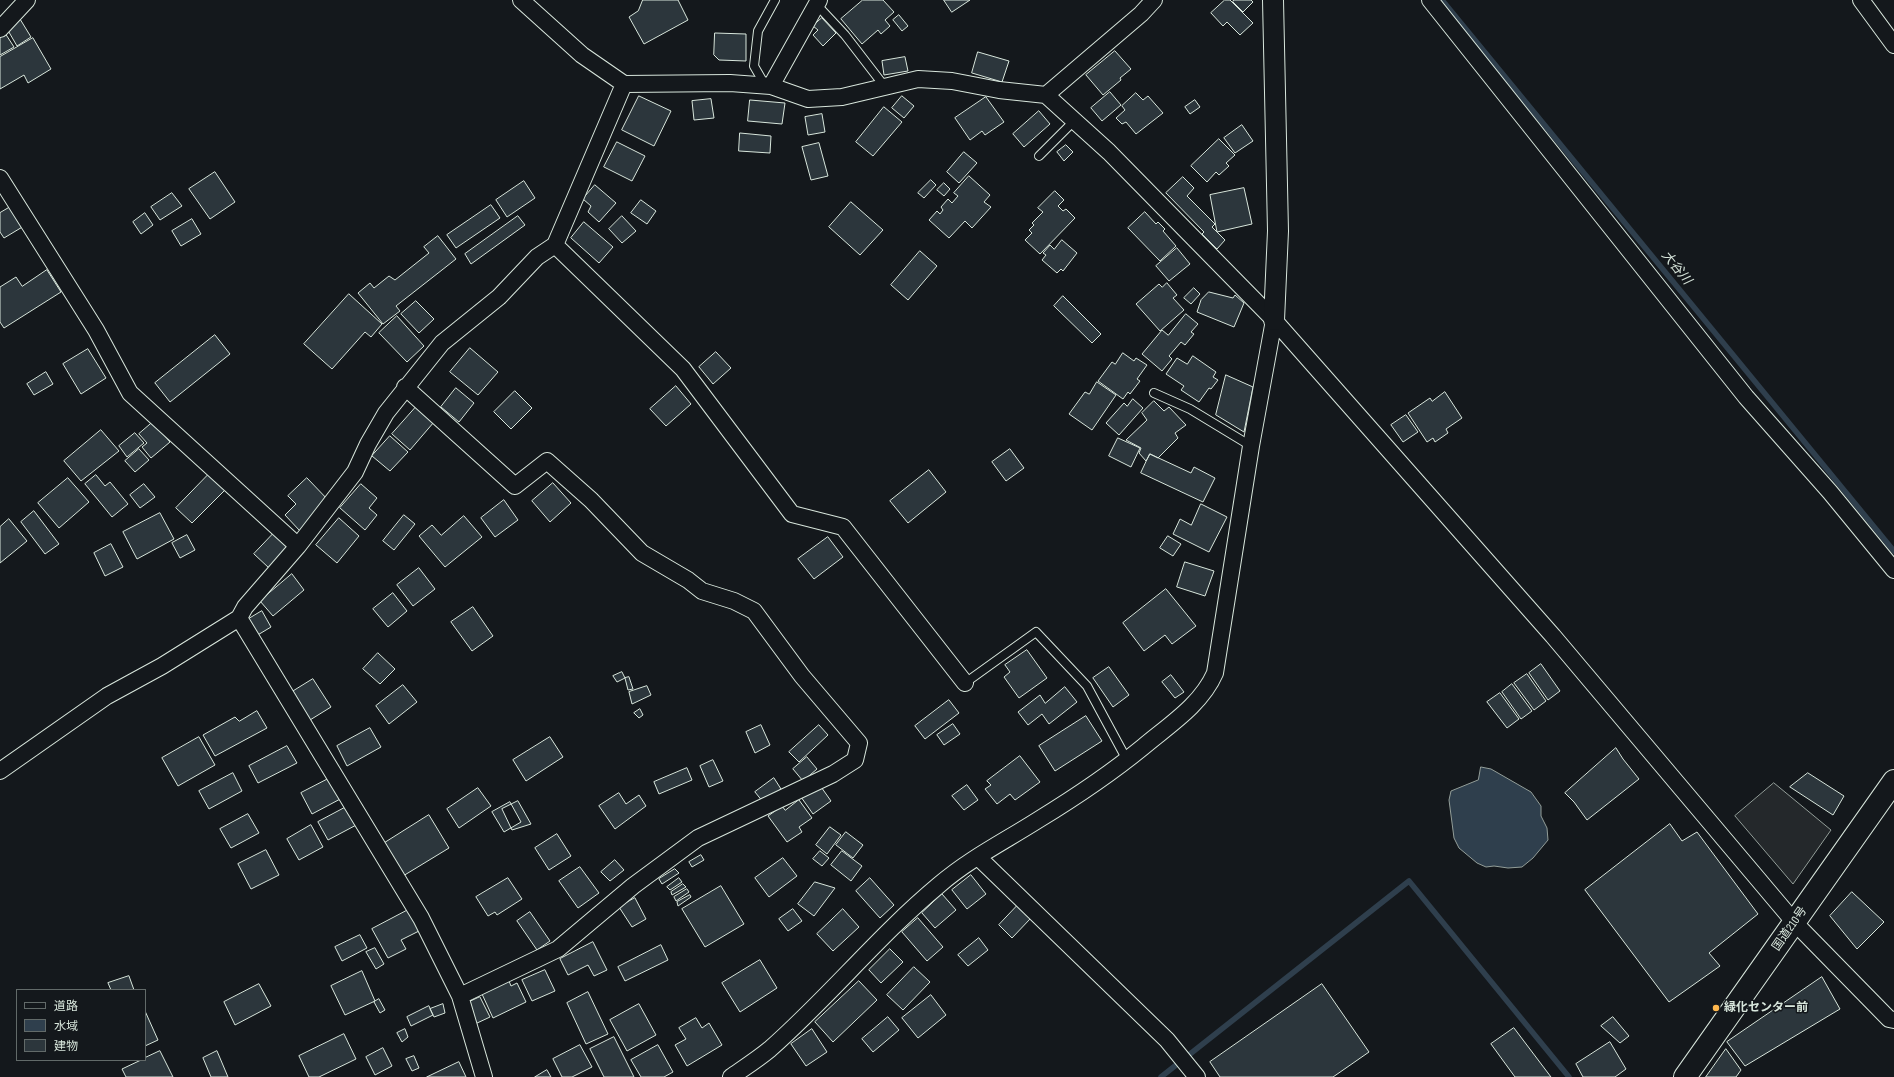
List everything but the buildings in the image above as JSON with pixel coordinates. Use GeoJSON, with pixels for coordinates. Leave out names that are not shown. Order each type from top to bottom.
{"type":"FeatureCollection","features":[{"type":"Feature","properties":{"kind":"highway","name":"国道210号"},"geometry":{"type":"LineString","coordinates":[[1685,1077],[1894,781]]}},
{"type":"Feature","properties":{"kind":"street"},"geometry":{"type":"LineString","coordinates":[[0,29],[27,0]]}},
{"type":"Feature","properties":{"kind":"street"},"geometry":{"type":"LineString","coordinates":[[521,0],[582,55],[624,84],[730,83],[768,86],[808,99],[842,97],[918,79],[952,81],[999,90],[1046,95],[1131,173],[1274,320],[1552,636],[1795,923],[1890,1019],[1894,1020]]}},
{"type":"Feature","properties":{"kind":"street"},"geometry":{"type":"LineString","coordinates":[[1046,95],[1141,14],[1154,0]]}},
{"type":"Feature","properties":{"kind":"street"},"geometry":{"type":"LineString","coordinates":[[731,1077],[774,1044],[829,992],[907,912],[941,883],[978,857],[1038,820],[1127,760],[1193,706],[1208,687],[1215,672],[1251,446],[1274,320],[1278,231],[1273,0]]}},
{"type":"Feature","properties":{"kind":"street"},"geometry":{"type":"LineString","coordinates":[[1430,0],[1746,397],[1830,492],[1894,570]]}},
{"type":"Feature","properties":{"kind":"street"},"geometry":{"type":"LineString","coordinates":[[1860,0],[1894,45]]}},
{"type":"Feature","properties":{"kind":"street"},"geometry":{"type":"LineString","coordinates":[[768,86],[818,2]]}},
{"type":"Feature","properties":{"kind":"street"},"geometry":{"type":"LineString","coordinates":[[0,771],[108,696],[162,666],[239,618],[245,607],[298,546],[355,472],[368,444],[386,413],[405,387],[442,343],[499,297],[537,258],[555,245],[624,84]]}},
{"type":"Feature","properties":{"kind":"street"},"geometry":{"type":"LineString","coordinates":[[0,178],[96,330],[130,394],[298,546]]}},
{"type":"Feature","properties":{"kind":"street"},"geometry":{"type":"LineString","coordinates":[[555,245],[683,369],[792,514],[843,527],[965,683]]}},
{"type":"Feature","properties":{"kind":"street"},"geometry":{"type":"LineString","coordinates":[[405,387],[515,486],[547,461],[591,500],[642,553],[688,580],[702,591],[734,601],[754,611],[802,676],[858,743],[855,760],[833,774],[698,838],[633,886],[558,949],[460,996]]}},
{"type":"Feature","properties":{"kind":"street"},"geometry":{"type":"LineString","coordinates":[[239,618],[421,918],[460,996],[484,1077]]}},
{"type":"Feature","properties":{"kind":"street"},"geometry":{"type":"LineString","coordinates":[[978,857],[1167,1040],[1197,1077]]}},
{"type":"Feature","properties":{"kind":"lane"},"geometry":{"type":"LineString","coordinates":[[768,86],[754,66],[758,31],[775,0]]}},
{"type":"Feature","properties":{"kind":"lane"},"geometry":{"type":"LineString","coordinates":[[818,2],[885,87]]}},
{"type":"Feature","properties":{"kind":"lane"},"geometry":{"type":"LineString","coordinates":[[1040,156],[1075,120]]}},
{"type":"Feature","properties":{"kind":"lane"},"geometry":{"type":"LineString","coordinates":[[1154,393],[1190,409],[1251,446]]}},
{"type":"Feature","properties":{"kind":"lane"},"geometry":{"type":"LineString","coordinates":[[965,683],[1036,632],[1087,686],[1127,760]]}},
{"type":"Feature","properties":{"kind":"shaded area"},"geometry":{"type":"Polygon","coordinates":[[[1774,783],[1831,830],[1793,884],[1735,816],[1774,783]]]}},
{"type":"Feature","properties":{"kind":"water"},"geometry":{"type":"Polygon","coordinates":[[[1481,767],[1491,769],[1531,792],[1541,806],[1541,816],[1547,828],[1548,840],[1533,858],[1522,867],[1486,867],[1477,863],[1459,848],[1454,838],[1449,800],[1451,791],[1478,780],[1481,767]]]}},
{"type":"Feature","properties":{"kind":"waterway","name":"大谷川"},"geometry":{"type":"LineString","coordinates":[[1442,0],[1894,551]]}},
{"type":"Feature","properties":{"kind":"waterway"},"geometry":{"type":"LineString","coordinates":[[1161,1077],[1409,881],[1569,1077]]}},
{"type":"Feature","properties":{"kind":"place","name":"緑化センター前"},"geometry":{"type":"Point","coordinates":[1716,1008]}}]}
